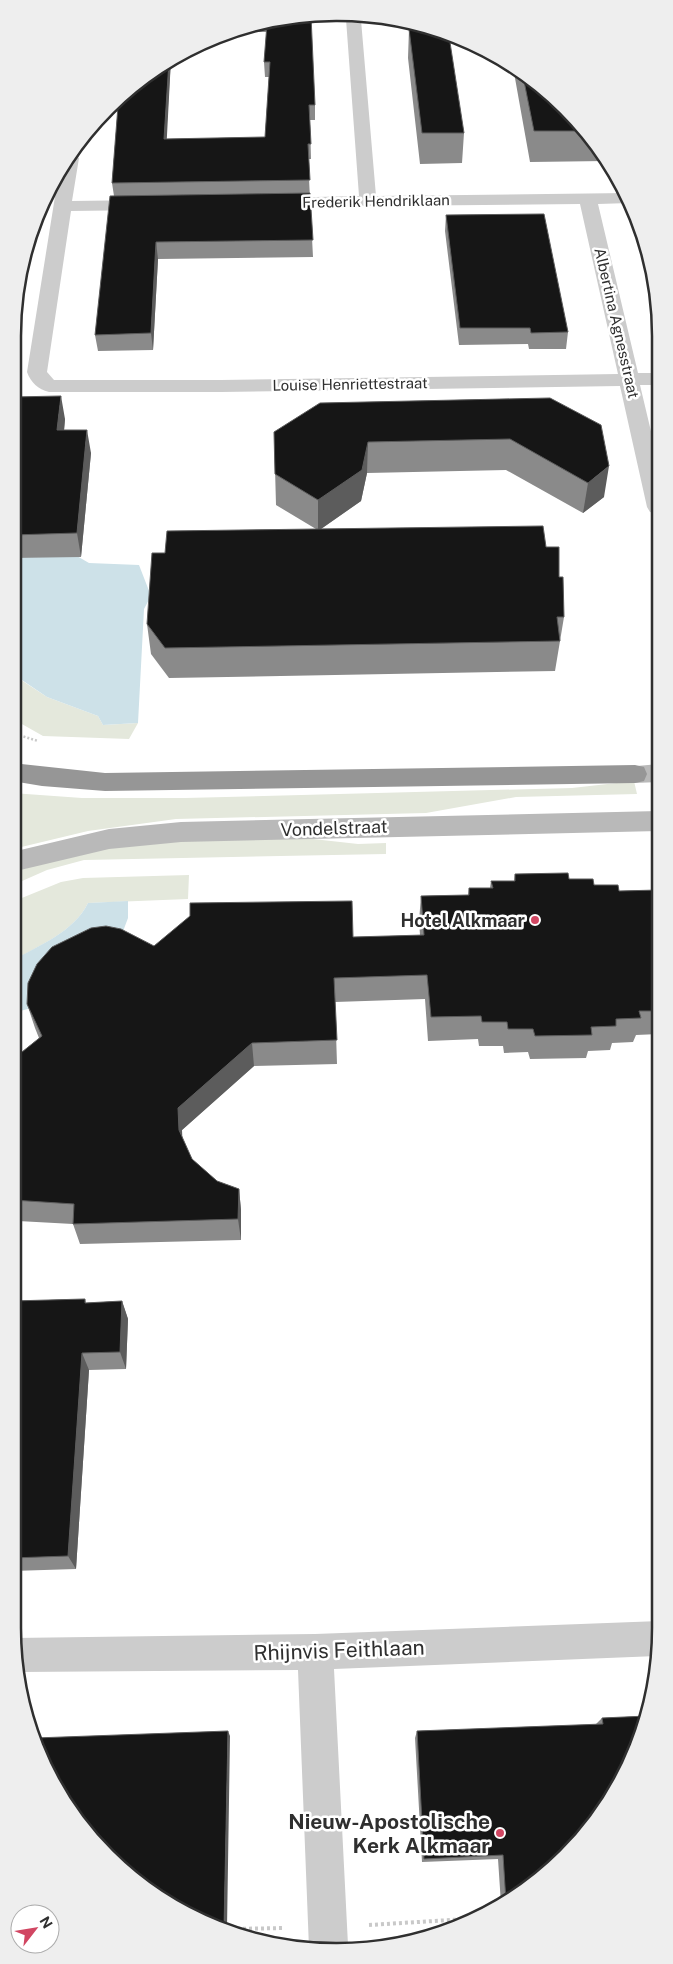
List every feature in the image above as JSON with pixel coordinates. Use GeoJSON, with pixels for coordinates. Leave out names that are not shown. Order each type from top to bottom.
{"type":"FeatureCollection","features":[{"type":"Feature","properties":{"kind":"highway"},"geometry":{"type":"LineString","coordinates":[[21,774],[105,782],[647,774]]}},
{"type":"Feature","properties":{"kind":"street"},"geometry":{"type":"LineString","coordinates":[[353,22],[368,201]]}},
{"type":"Feature","properties":{"kind":"street"},"geometry":{"type":"LineString","coordinates":[[68,170],[64,206],[162,205]]}},
{"type":"Feature","properties":{"kind":"street","name":"Albertina Agnesstraat"},"geometry":{"type":"LineString","coordinates":[[588,198],[652,480]]}},
{"type":"Feature","properties":{"kind":"street","name":"Frederik Hendriklaan"},"geometry":{"type":"LineString","coordinates":[[260,203],[619,198]]}},
{"type":"Feature","properties":{"kind":"street","name":"Louise Henriettestraat"},"geometry":{"type":"LineString","coordinates":[[64,206],[37,372],[44,382],[58,387],[652,379]]}},
{"type":"Feature","properties":{"kind":"street","name":"Vondelstraat"},"geometry":{"type":"LineString","coordinates":[[21,860],[109,839],[181,832],[652,821]]}},
{"type":"Feature","properties":{"kind":"street","name":"Rhijnvis Feithlaan"},"geometry":{"type":"LineString","coordinates":[[23,1654],[315,1652],[651,1638]]}},
{"type":"Feature","properties":{"kind":"street"},"geometry":{"type":"LineString","coordinates":[[315,1652],[327,1937]]}},
{"type":"Feature","properties":{"kind":"path"},"geometry":{"type":"LineString","coordinates":[[254,1932],[327,1937],[452,1921]]}},
{"type":"Feature","properties":{"kind":"shaded area"},"geometry":{"type":"Polygon","coordinates":[[[70,552],[89,563],[139,565],[151,596],[144,609],[138,723],[103,725],[98,716],[47,697],[21,679],[21,557],[70,552]]]}},
{"type":"Feature","properties":{"kind":"shaded area"},"geometry":{"type":"Polygon","coordinates":[[[21,680],[47,697],[98,716],[103,725],[138,723],[129,739],[43,736],[21,724],[21,680]]]}},
{"type":"Feature","properties":{"kind":"shaded area"},"geometry":{"type":"Polygon","coordinates":[[[634,781],[637,794],[516,797],[426,813],[176,819],[88,831],[21,847],[21,794],[82,798],[185,798],[572,788],[634,781]]]}},
{"type":"Feature","properties":{"kind":"shaded area"},"geometry":{"type":"Polygon","coordinates":[[[268,834],[358,844],[386,843],[386,854],[84,860],[47,870],[21,881],[21,870],[96,848],[268,834]]]}},
{"type":"Feature","properties":{"kind":"shaded area"},"geometry":{"type":"Polygon","coordinates":[[[189,875],[188,899],[88,903],[82,913],[65,930],[21,956],[21,898],[61,882],[83,878],[189,875]]]}},
{"type":"Feature","properties":{"kind":"shaded area"},"geometry":{"type":"Polygon","coordinates":[[[128,901],[128,918],[122,934],[35,1007],[21,1011],[21,956],[65,930],[82,913],[88,903],[128,901]]]}},
{"type":"Feature","properties":{"kind":"building"},"geometry":{"type":"Polygon","coordinates":[[[311,22],[315,105],[309,105],[311,144],[308,144],[310,180],[112,183],[118,110],[145,86],[168,69],[164,139],[265,137],[270,62],[264,62],[267,29],[311,22]]]}},
{"type":"Feature","properties":{"kind":"building"},"geometry":{"type":"Polygon","coordinates":[[[409,30],[450,42],[464,133],[422,133],[409,30]]]}},
{"type":"Feature","properties":{"kind":"building"},"geometry":{"type":"Polygon","coordinates":[[[524,83],[544,99],[576,131],[534,131],[524,83]]]}},
{"type":"Feature","properties":{"kind":"building"},"geometry":{"type":"Polygon","coordinates":[[[310,193],[313,240],[156,242],[151,333],[95,335],[110,196],[310,193]]]}},
{"type":"Feature","properties":{"kind":"building"},"geometry":{"type":"Polygon","coordinates":[[[544,214],[568,332],[531,333],[530,328],[460,328],[446,215],[544,214]]]}},
{"type":"Feature","properties":{"kind":"building"},"geometry":{"type":"Polygon","coordinates":[[[61,396],[57,430],[87,430],[77,533],[21,535],[21,397],[61,396]]]}},
{"type":"Feature","properties":{"kind":"building"},"geometry":{"type":"Polygon","coordinates":[[[550,398],[601,425],[609,466],[588,483],[510,439],[368,442],[362,470],[318,500],[275,474],[274,432],[320,403],[550,398]]]}},
{"type":"Feature","properties":{"kind":"building"},"geometry":{"type":"Polygon","coordinates":[[[543,526],[546,547],[559,547],[559,577],[563,577],[564,617],[557,617],[560,641],[165,648],[147,624],[152,553],[165,553],[167,531],[543,526]]]}},
{"type":"Feature","properties":{"kind":"building"},"geometry":{"type":"Polygon","coordinates":[[[568,873],[569,879],[593,879],[594,885],[618,885],[619,891],[652,890],[652,1011],[639,1011],[641,1018],[616,1019],[616,1026],[591,1027],[592,1035],[535,1036],[533,1029],[508,1029],[507,1022],[482,1022],[481,1016],[431,1017],[427,975],[334,978],[337,1040],[252,1043],[178,1108],[179,1130],[192,1159],[217,1181],[239,1189],[238,1219],[73,1224],[74,1204],[21,1201],[21,1053],[42,1036],[27,1004],[28,983],[37,964],[52,947],[91,928],[106,926],[121,929],[154,946],[190,916],[190,903],[352,901],[353,937],[424,935],[421,896],[469,895],[469,888],[493,888],[491,881],[515,881],[515,874],[568,873]]]}},
{"type":"Feature","properties":{"kind":"building"},"geometry":{"type":"Polygon","coordinates":[[[85,1299],[85,1303],[122,1301],[120,1352],[82,1353],[68,1556],[21,1558],[21,1301],[85,1299]]]}},
{"type":"Feature","properties":{"kind":"building","name":"Nieuw-Apostolische Kerk Alkmaar"},"geometry":{"type":"Polygon","coordinates":[[[639,1716],[628,1748],[599,1803],[574,1835],[528,1878],[505,1894],[503,1855],[424,1859],[417,1731],[603,1724],[602,1718],[639,1716]]]}},
{"type":"Feature","properties":{"kind":"building"},"geometry":{"type":"Polygon","coordinates":[[[228,1731],[224,1922],[179,1901],[161,1890],[129,1865],[99,1835],[74,1803],[63,1785],[41,1738],[228,1731]]]}},
{"type":"Feature","properties":{"kind":"place","name":"Hotel Alkmaar"},"geometry":{"type":"Point","coordinates":[535,920]}},
{"type":"Feature","properties":{"kind":"place","name":"Nieuw-Apostolische Kerk Alkmaar"},"geometry":{"type":"Point","coordinates":[500,1833]}}]}
